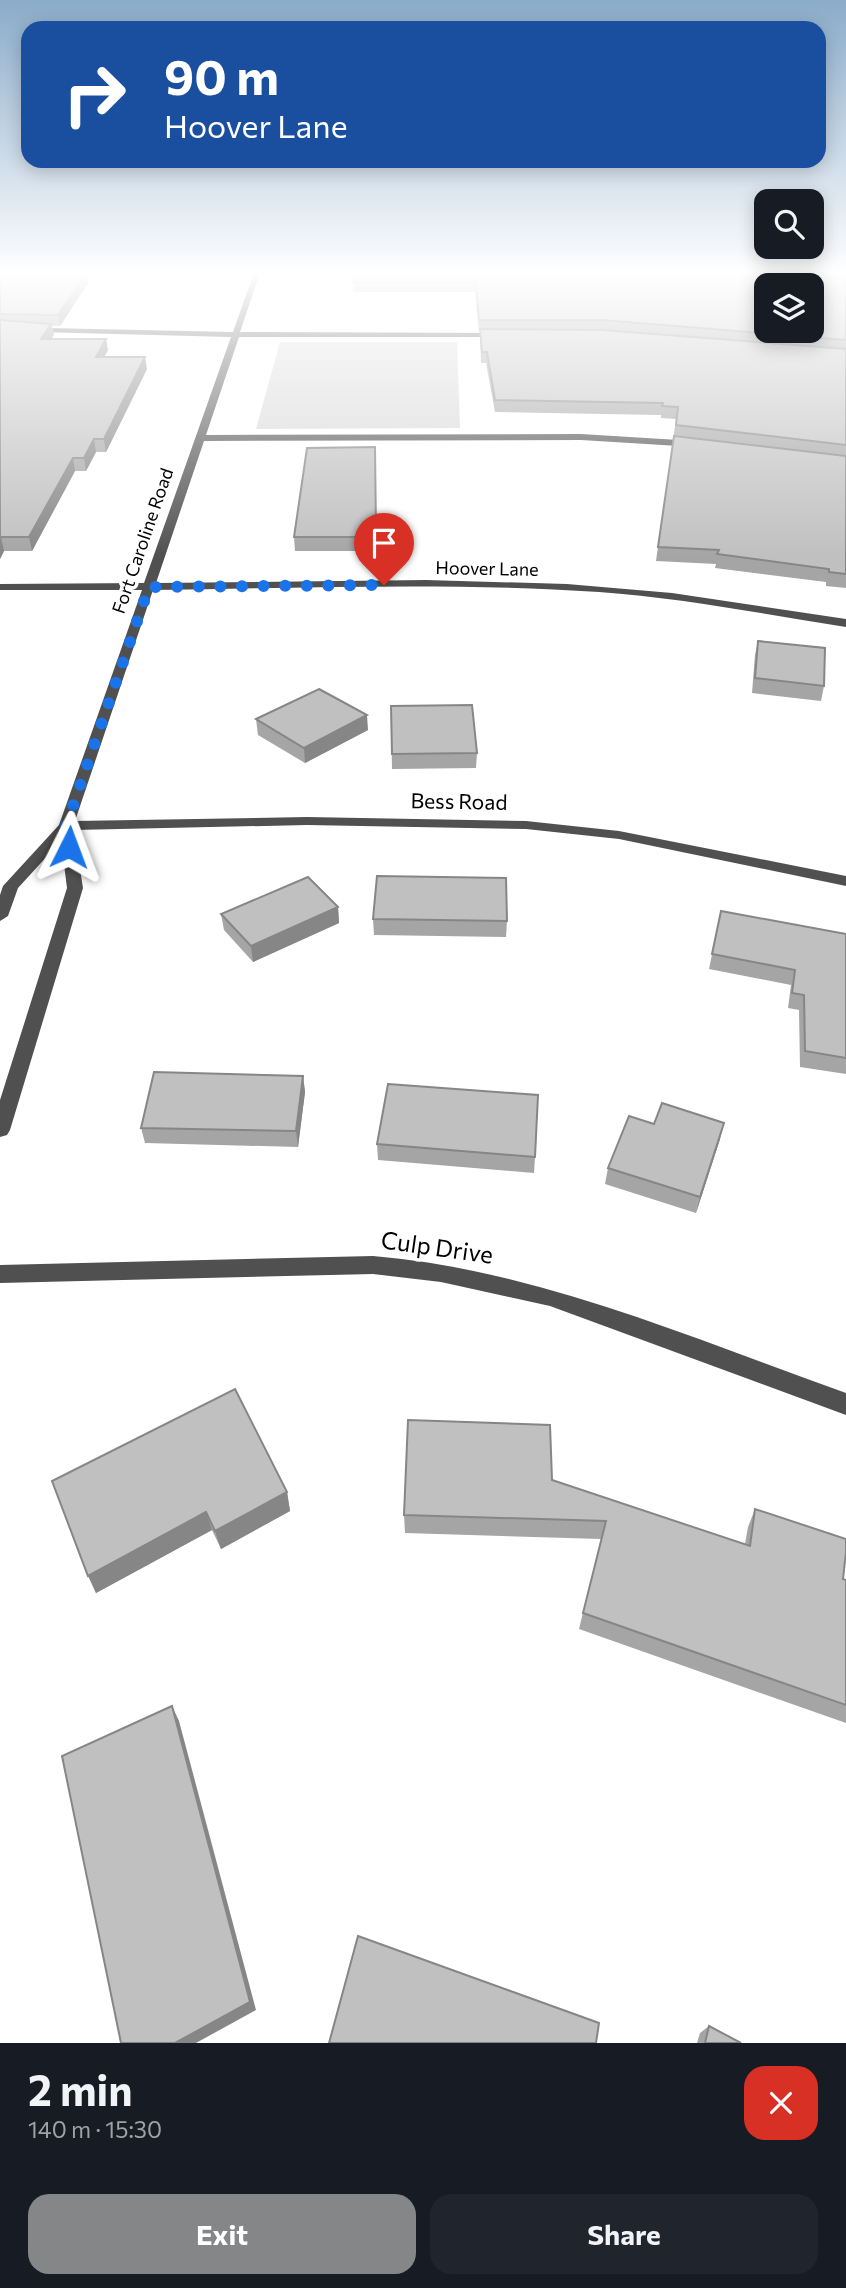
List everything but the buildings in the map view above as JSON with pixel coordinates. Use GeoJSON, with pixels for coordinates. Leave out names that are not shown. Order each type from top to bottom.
{"type":"FeatureCollection","features":[{"type":"Feature","properties":{"kind":"street","name":"Fort Caroline Road"},"geometry":{"type":"LineString","coordinates":[[0,916],[11,886],[66,826],[226,365]]}},
{"type":"Feature","properties":{"kind":"street"},"geometry":{"type":"LineString","coordinates":[[201,438],[581,437],[713,446]]}},
{"type":"Feature","properties":{"kind":"street","name":"Hoover Lane"},"geometry":{"type":"LineString","coordinates":[[0,587],[332,584],[567,587],[649,594],[846,623]]}},
{"type":"Feature","properties":{"kind":"street","name":"Bess Road"},"geometry":{"type":"LineString","coordinates":[[66,826],[307,821],[526,825],[620,835],[846,881]]}},
{"type":"Feature","properties":{"kind":"street","name":"Fort Caroline Road"},"geometry":{"type":"LineString","coordinates":[[0,1130],[75,888],[66,826]]}},
{"type":"Feature","properties":{"kind":"street","name":"Culp Drive"},"geometry":{"type":"LineString","coordinates":[[0,1274],[373,1265],[418,1268],[507,1285],[551,1297],[846,1404]]}},
{"type":"Feature","properties":{"kind":"shaded area"},"geometry":{"type":"Polygon","coordinates":[[[274,365],[458,365],[460,428],[256,429],[274,365]]]}},
{"type":"Feature","properties":{"kind":"route"},"geometry":{"type":"LineString","coordinates":[[69,847],[66,826],[149,587],[384,585]]}}]}
